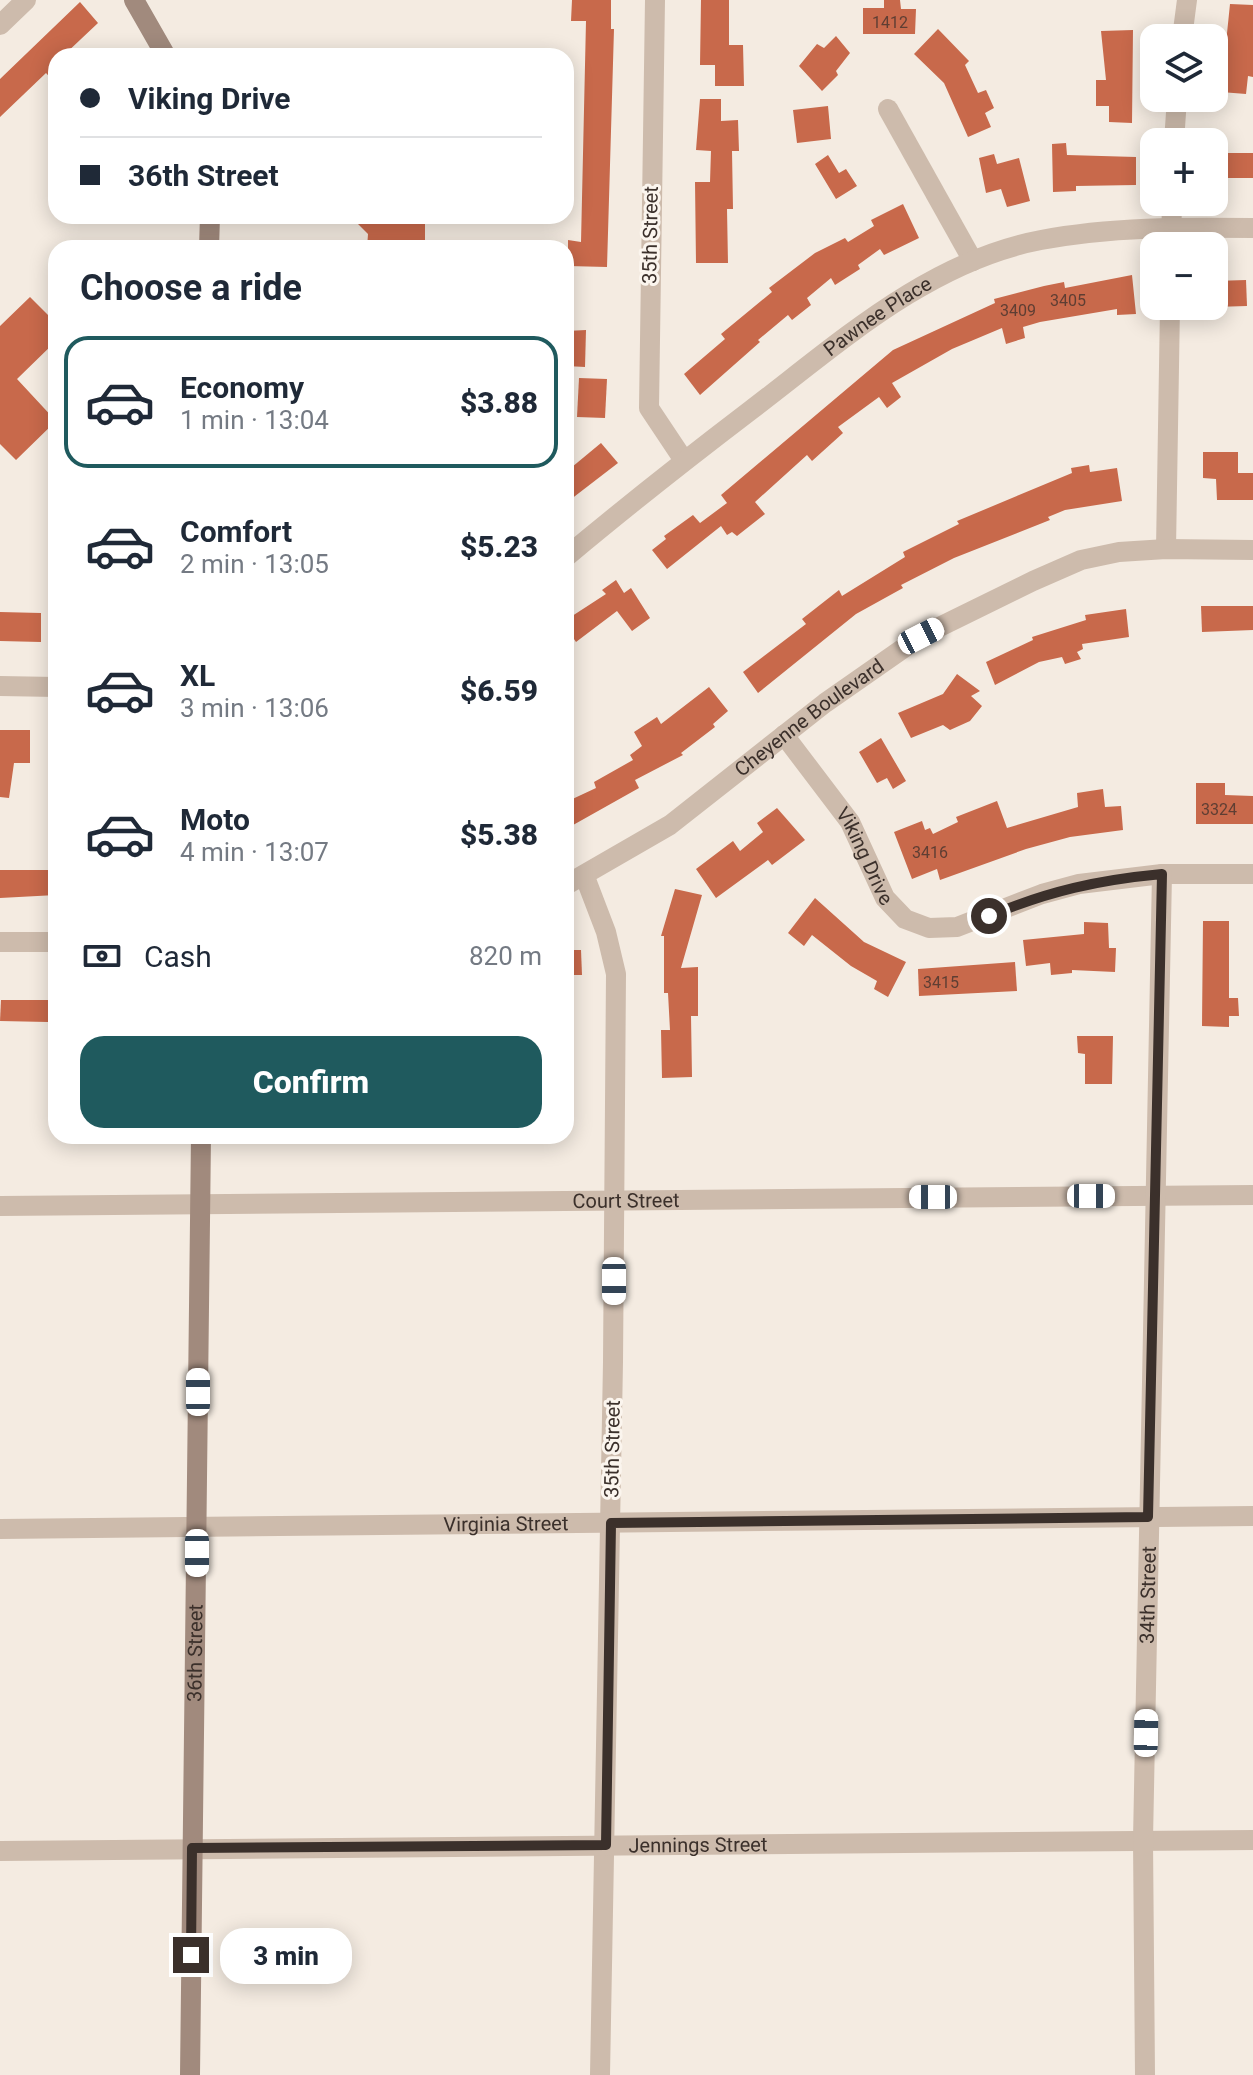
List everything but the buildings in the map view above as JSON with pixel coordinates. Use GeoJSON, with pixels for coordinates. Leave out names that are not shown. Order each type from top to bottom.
{"type":"FeatureCollection","features":[{"type":"Feature","properties":{"kind":"main road"},"geometry":{"type":"LineString","coordinates":[[134,0],[161,48]]}},
{"type":"Feature","properties":{"kind":"main road","name":"36th Street"},"geometry":{"type":"LineString","coordinates":[[190,2075],[201,1144]]}},
{"type":"Feature","properties":{"kind":"street"},"geometry":{"type":"LineString","coordinates":[[0,25],[26,0]]}},
{"type":"Feature","properties":{"kind":"street","name":"35th Street"},"geometry":{"type":"LineString","coordinates":[[655,0],[649,408],[683,459]]}},
{"type":"Feature","properties":{"kind":"street"},"geometry":{"type":"LineString","coordinates":[[1184,24],[1187,0]]}},
{"type":"Feature","properties":{"kind":"street"},"geometry":{"type":"LineString","coordinates":[[888,109],[973,261]]}},
{"type":"Feature","properties":{"kind":"street","name":"Pawnee Place"},"geometry":{"type":"LineString","coordinates":[[1217,232],[1253,228]]}},
{"type":"Feature","properties":{"kind":"street","name":"Pawnee Place"},"geometry":{"type":"LineString","coordinates":[[574,550],[683,459],[834,343],[902,299],[973,261],[1040,240],[1140,238]]}},
{"type":"Feature","properties":{"kind":"street"},"geometry":{"type":"LineString","coordinates":[[1166,549],[1170,320]]}},
{"type":"Feature","properties":{"kind":"street","name":"Cheyenne Boulevard"},"geometry":{"type":"LineString","coordinates":[[576,881],[670,825],[784,735],[921,636],[1033,581],[1081,560],[1166,549],[1253,550]]}},
{"type":"Feature","properties":{"kind":"street"},"geometry":{"type":"LineString","coordinates":[[0,686],[48,687]]}},
{"type":"Feature","properties":{"kind":"street","name":"Viking Drive"},"geometry":{"type":"LineString","coordinates":[[784,735],[850,822],[885,898],[905,919],[929,928],[957,927],[1042,894],[1079,884],[1162,874],[1253,874]]}},
{"type":"Feature","properties":{"kind":"street","name":"34th Street"},"geometry":{"type":"LineString","coordinates":[[1145,2075],[1143,1840],[1162,874]]}},
{"type":"Feature","properties":{"kind":"street","name":"35th Street"},"geometry":{"type":"LineString","coordinates":[[576,881],[606,932],[616,974],[611,1523],[600,2075]]}},
{"type":"Feature","properties":{"kind":"street"},"geometry":{"type":"LineString","coordinates":[[0,942],[48,942]]}},
{"type":"Feature","properties":{"kind":"street","name":"Court Street"},"geometry":{"type":"LineString","coordinates":[[0,1206],[1253,1195]]}},
{"type":"Feature","properties":{"kind":"street","name":"Virginia Street"},"geometry":{"type":"LineString","coordinates":[[0,1529],[1253,1516]]}},
{"type":"Feature","properties":{"kind":"street","name":"Jennings Street"},"geometry":{"type":"LineString","coordinates":[[0,1851],[1253,1840]]}},
{"type":"Feature","properties":{"kind":"route"},"geometry":{"type":"LineString","coordinates":[[191,1955],[192,1848],[606,1845],[611,1523],[1148,1517],[1162,874],[1079,884],[1042,894],[989,916]]}}]}
